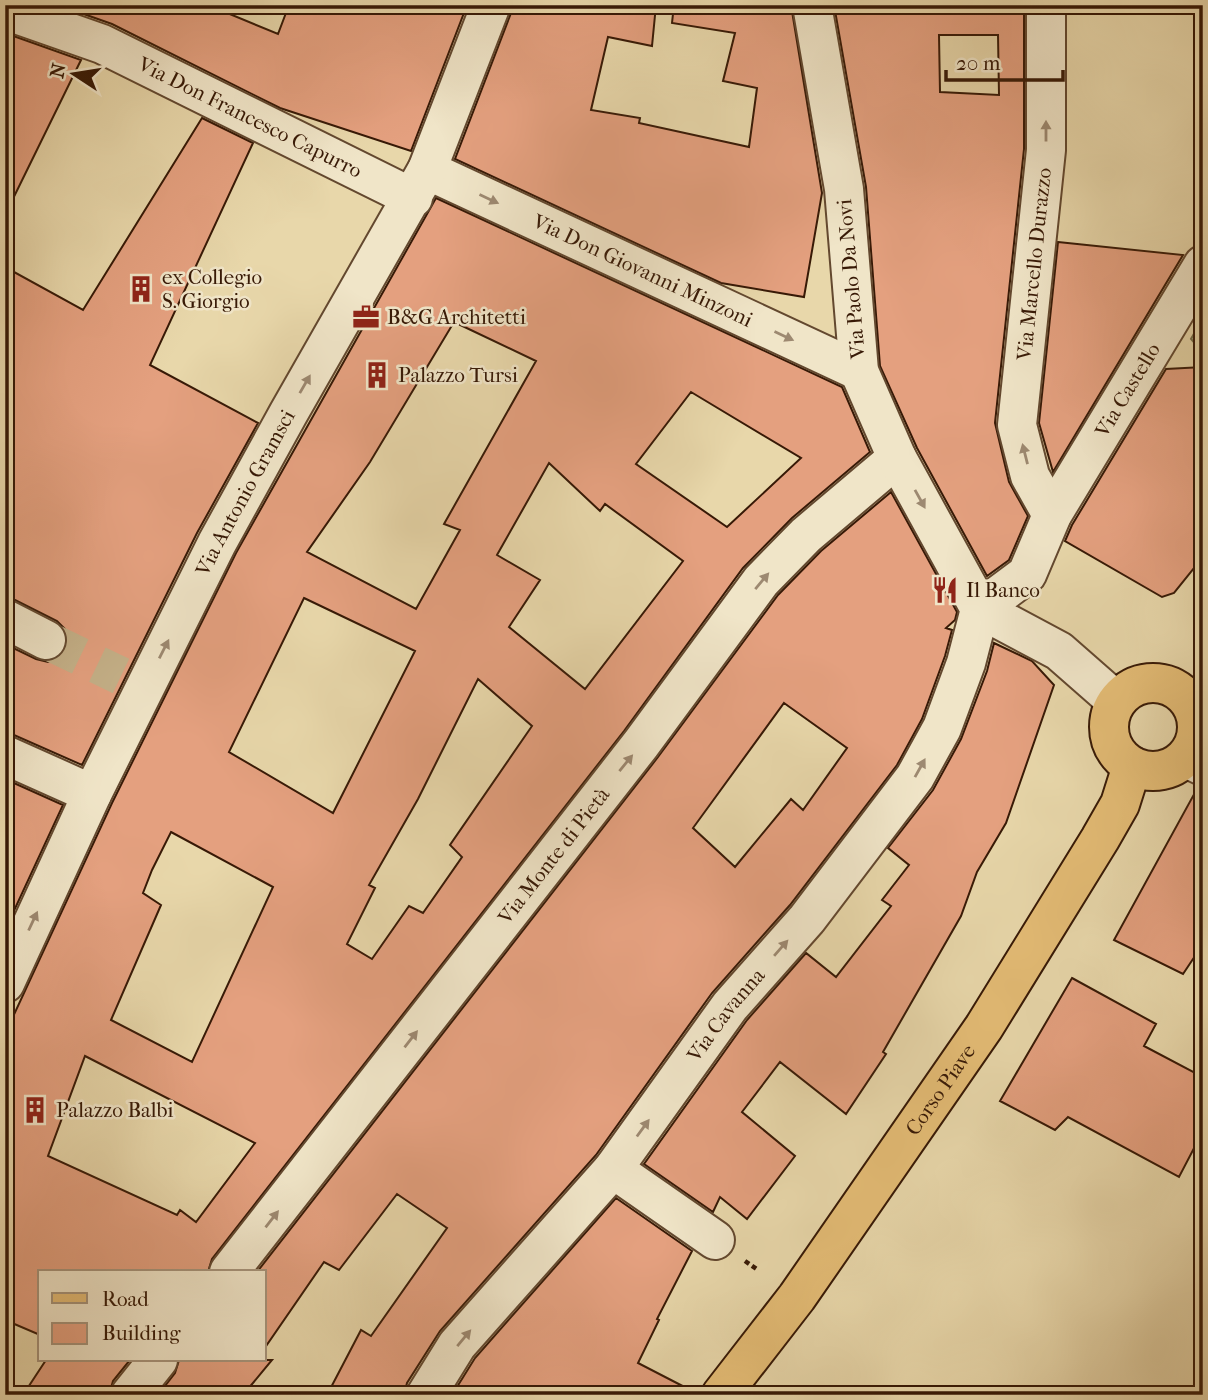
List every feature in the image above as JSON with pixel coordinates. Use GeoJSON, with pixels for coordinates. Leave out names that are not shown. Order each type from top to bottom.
{"type":"FeatureCollection","features":[{"type":"Feature","properties":{"kind":"main road"},"geometry":{"type":"LineString","coordinates":[[1149,682],[1193,686],[1198,725],[1195,762],[1160,771],[1146,771],[1132,766],[1118,754],[1109,737],[1109,718],[1116,701],[1127,690],[1149,682]]}},
{"type":"Feature","properties":{"kind":"main road","name":"Corso Piave"},"geometry":{"type":"LineString","coordinates":[[721,1395],[797,1297],[984,1027],[1120,804],[1132,766]]}},
{"type":"Feature","properties":{"kind":"street","name":"Via Antonio Gramsci"},"geometry":{"type":"LineString","coordinates":[[5,983],[92,794],[133,682],[217,544],[420,184],[491,5]]}},
{"type":"Feature","properties":{"kind":"street","name":"Via Paolo Da Novi"},"geometry":{"type":"LineString","coordinates":[[812,5],[844,189],[859,371],[897,458],[980,610]]}},
{"type":"Feature","properties":{"kind":"street","name":"Via Marcello Durazzo"},"geometry":{"type":"LineString","coordinates":[[1046,5],[1046,150],[1017,425],[1030,476],[1052,515]]}},
{"type":"Feature","properties":{"kind":"street","name":"Via Don Francesco Capurro"},"geometry":{"type":"LineString","coordinates":[[5,10],[102,44],[420,184]]}},
{"type":"Feature","properties":{"kind":"street","name":"Via Don Giovanni Minzoni"},"geometry":{"type":"LineString","coordinates":[[420,184],[859,371]]}},
{"type":"Feature","properties":{"kind":"street","name":"Via Castello"},"geometry":{"type":"LineString","coordinates":[[980,610],[1027,574],[1052,515],[1203,265]]}},
{"type":"Feature","properties":{"kind":"street","name":"Via Monte di Pietà"},"geometry":{"type":"LineString","coordinates":[[231,1270],[641,744],[761,581],[806,535],[897,458]]}},
{"type":"Feature","properties":{"kind":"street"},"geometry":{"type":"LineString","coordinates":[[980,610],[1059,651],[1116,701]]}},
{"type":"Feature","properties":{"kind":"street","name":"Via Cavanna"},"geometry":{"type":"LineString","coordinates":[[426,1395],[457,1345],[613,1169],[730,1006],[807,919],[915,777],[942,728],[980,610]]}},
{"type":"Feature","properties":{"kind":"street"},"geometry":{"type":"LineString","coordinates":[[5,619],[46,640]]}},
{"type":"Feature","properties":{"kind":"street"},"geometry":{"type":"LineString","coordinates":[[5,755],[92,794]]}},
{"type":"Feature","properties":{"kind":"street"},"geometry":{"type":"LineString","coordinates":[[613,1169],[715,1240]]}},
{"type":"Feature","properties":{"kind":"street"},"geometry":{"type":"LineString","coordinates":[[130,1395],[156,1362]]}},
{"type":"Feature","properties":{"kind":"green space"},"geometry":{"type":"Polygon","coordinates":[[[1203,318],[1203,353],[1191,339],[1203,318]]]}},
{"type":"Feature","properties":{"kind":"building"},"geometry":{"type":"Polygon","coordinates":[[[58,5],[208,5],[278,34],[289,5],[467,5],[411,151],[280,108],[112,24],[58,5]]]}},
{"type":"Feature","properties":{"kind":"building"},"geometry":{"type":"Polygon","coordinates":[[[512,5],[656,5],[652,46],[608,37],[591,110],[640,118],[639,123],[749,147],[757,88],[723,81],[735,33],[672,23],[674,5],[791,5],[822,193],[804,297],[721,283],[455,159],[512,5]]]}},
{"type":"Feature","properties":{"kind":"building"},"geometry":{"type":"Polygon","coordinates":[[[834,5],[1024,5],[1024,149],[995,423],[1009,482],[1028,516],[1009,560],[987,576],[917,448],[880,366],[866,187],[834,5]],[[939,35],[940,92],[999,95],[998,35],[939,35]]]}},
{"type":"Feature","properties":{"kind":"building"},"geometry":{"type":"Polygon","coordinates":[[[5,33],[81,60],[5,215],[5,33]]]}},
{"type":"Feature","properties":{"kind":"building"},"geometry":{"type":"Polygon","coordinates":[[[202,118],[253,143],[150,365],[258,423],[197,533],[82,765],[14,735],[5,734],[5,644],[48,662],[65,651],[68,640],[65,629],[57,621],[5,597],[5,267],[83,310],[202,118]]]}},
{"type":"Feature","properties":{"kind":"building"},"geometry":{"type":"Polygon","coordinates":[[[436,198],[842,387],[870,452],[792,518],[743,568],[624,731],[212,1259],[209,1270],[38,1270],[38,1334],[5,1320],[5,1034],[112,803],[236,553],[436,198]],[[454,322],[370,462],[307,552],[416,609],[460,530],[444,524],[536,361],[454,322]],[[691,392],[636,464],[727,527],[801,458],[691,392]],[[549,463],[497,555],[540,580],[509,627],[585,689],[683,561],[605,504],[600,511],[549,463]],[[304,598],[229,752],[333,813],[415,651],[304,598]],[[478,679],[418,799],[369,885],[375,888],[347,944],[372,959],[409,906],[423,913],[462,857],[450,845],[532,726],[478,679]],[[171,832],[143,893],[161,905],[111,1020],[192,1062],[273,887],[171,832]],[[85,1056],[48,1156],[177,1215],[180,1210],[196,1222],[255,1143],[85,1056]]]}},
{"type":"Feature","properties":{"kind":"building"},"geometry":{"type":"Polygon","coordinates":[[[1058,242],[1183,255],[1053,472],[1039,423],[1058,242]]]}},
{"type":"Feature","properties":{"kind":"building"},"geometry":{"type":"Polygon","coordinates":[[[1203,367],[1203,557],[1174,593],[1162,597],[1065,541],[1166,369],[1203,367]]]}},
{"type":"Feature","properties":{"kind":"building"},"geometry":{"type":"Polygon","coordinates":[[[891,492],[957,612],[955,620],[946,628],[952,630],[922,719],[897,765],[790,905],[712,993],[596,1155],[440,1331],[407,1383],[404,1395],[327,1395],[361,1330],[371,1336],[447,1228],[397,1194],[339,1270],[324,1262],[266,1346],[266,1270],[259,1270],[658,757],[778,595],[821,551],[891,492]],[[784,703],[693,828],[735,867],[791,799],[803,810],[847,748],[784,703]]]}},
{"type":"Feature","properties":{"kind":"building"},"geometry":{"type":"Polygon","coordinates":[[[994,643],[1032,661],[1054,685],[1006,823],[977,872],[961,916],[883,1052],[886,1054],[846,1114],[780,1062],[742,1112],[795,1156],[747,1219],[720,1197],[713,1212],[644,1164],[747,1020],[806,953],[836,977],[891,906],[882,900],[909,865],[888,848],[933,790],[961,739],[987,671],[994,643]]]}},
{"type":"Feature","properties":{"kind":"building"},"geometry":{"type":"Polygon","coordinates":[[[5,779],[63,805],[6,928],[5,928],[5,779]]]}},
{"type":"Feature","properties":{"kind":"building"},"geometry":{"type":"Polygon","coordinates":[[[1198,787],[1203,788],[1203,944],[1183,974],[1114,940],[1198,787]]]}},
{"type":"Feature","properties":{"kind":"building"},"geometry":{"type":"Polygon","coordinates":[[[1072,978],[1156,1024],[1144,1046],[1203,1077],[1203,1131],[1179,1177],[1068,1117],[1055,1130],[1000,1101],[1072,978]]]}},
{"type":"Feature","properties":{"kind":"building"},"geometry":{"type":"Polygon","coordinates":[[[616,1198],[692,1251],[638,1363],[700,1395],[452,1395],[475,1358],[616,1198]]]}},
{"type":"Feature","properties":{"kind":"building"},"geometry":{"type":"Polygon","coordinates":[[[272,1360],[243,1395],[158,1395],[175,1373],[178,1362],[272,1360]]]}},
{"type":"Feature","properties":{"kind":"building"},"geometry":{"type":"Polygon","coordinates":[[[45,1362],[128,1362],[113,1381],[109,1395],[23,1395],[45,1362]]]}},
{"type":"Feature","properties":{"kind":"tunnel"},"geometry":{"type":"LineString","coordinates":[[46,640],[121,676]]}},
{"type":"Feature","properties":{"kind":"place","name":"ex Collegio S. Giorgio"},"geometry":{"type":"Point","coordinates":[141,289]}},
{"type":"Feature","properties":{"kind":"place","name":"B&G Architetti"},"geometry":{"type":"Point","coordinates":[366,317]}},
{"type":"Feature","properties":{"kind":"place","name":"Palazzo Tursi"},"geometry":{"type":"Point","coordinates":[377,375]}},
{"type":"Feature","properties":{"kind":"place","name":"Il Banco"},"geometry":{"type":"Point","coordinates":[945,590]}},
{"type":"Feature","properties":{"kind":"place","name":"Palazzo Balbi"},"geometry":{"type":"Point","coordinates":[35,1110]}}]}
